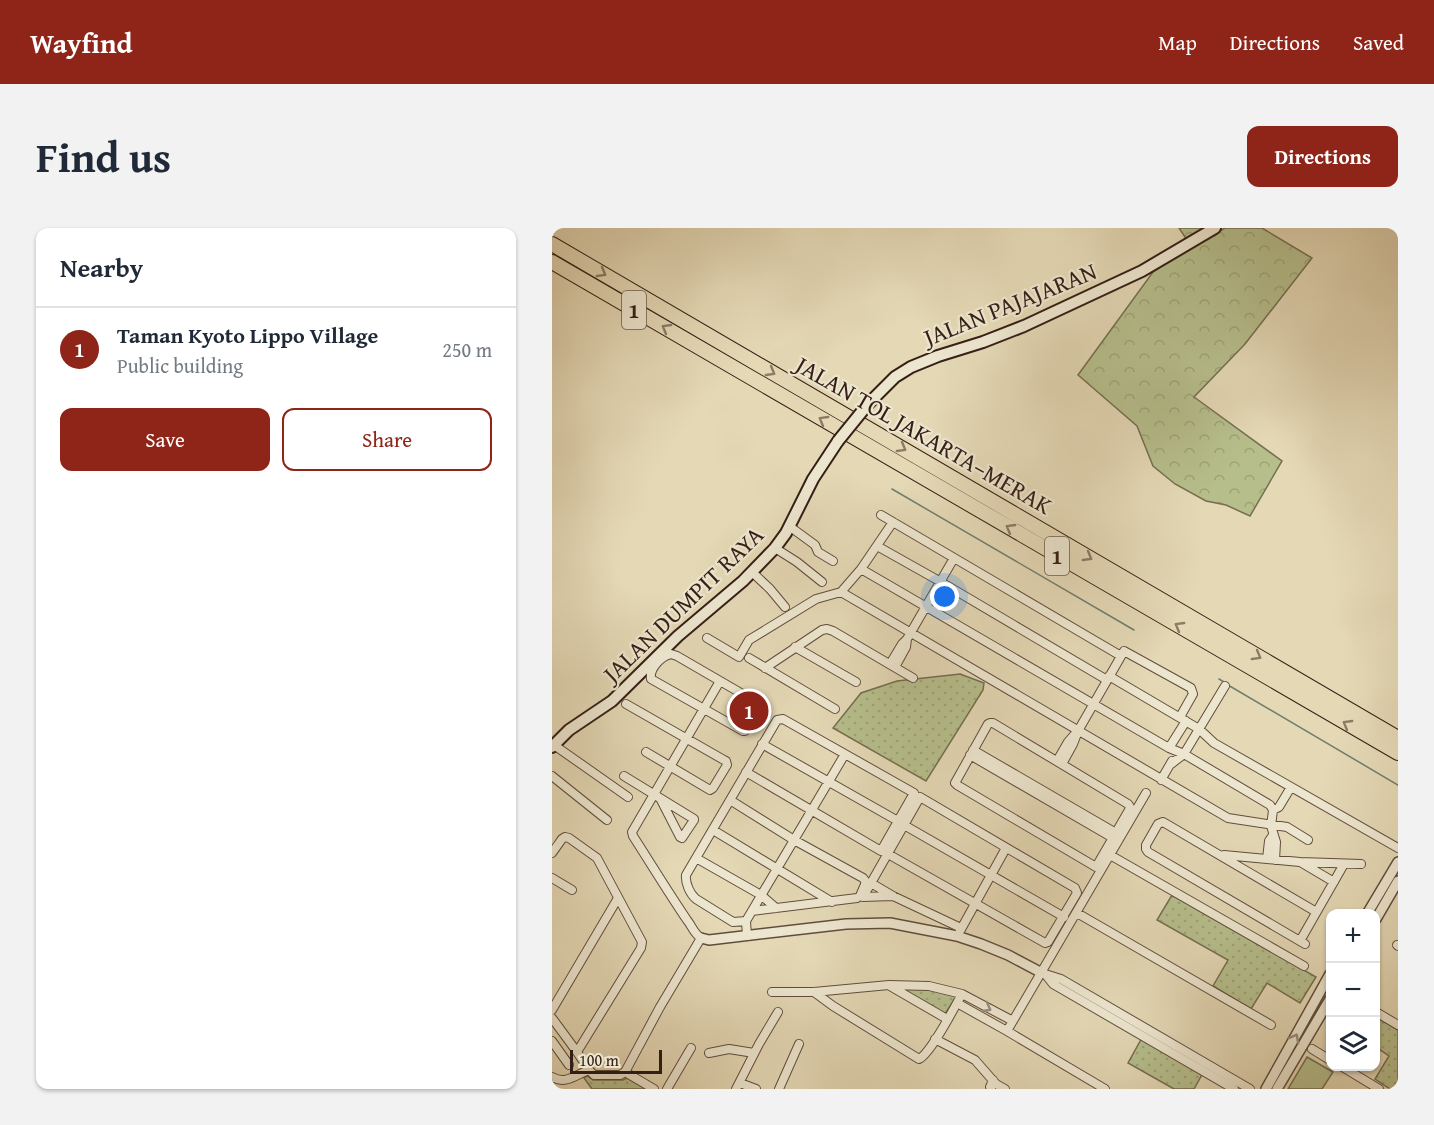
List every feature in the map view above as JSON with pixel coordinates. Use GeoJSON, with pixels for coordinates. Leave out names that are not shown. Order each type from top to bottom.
{"type":"FeatureCollection","features":[{"type":"Feature","properties":{"kind":"highway","name":"JALAN TOL JAKARTA–MERAK"},"geometry":{"type":"LineString","coordinates":[[552,244],[1398,738]]}},
{"type":"Feature","properties":{"kind":"highway","name":"JALAN TOL JAKARTA–MERAK"},"geometry":{"type":"LineString","coordinates":[[552,261],[1398,753]]}},
{"type":"Feature","properties":{"kind":"main road","name":"JALAN PAJAJARAN"},"geometry":{"type":"LineString","coordinates":[[838,441],[868,404],[895,377],[911,367],[1024,326],[1142,271],[1215,228]]}},
{"type":"Feature","properties":{"kind":"main road","name":"JALAN DUMPIT RAYA"},"geometry":{"type":"LineString","coordinates":[[553,746],[578,723],[612,701],[678,636],[712,609],[775,548],[789,526],[810,476],[838,441]]}},
{"type":"Feature","properties":{"kind":"street"},"geometry":{"type":"LineString","coordinates":[[881,515],[1121,656]]}},
{"type":"Feature","properties":{"kind":"street"},"geometry":{"type":"LineString","coordinates":[[707,638],[739,657],[749,640],[816,599],[841,592],[861,569],[893,522]]}},
{"type":"Feature","properties":{"kind":"street"},"geometry":{"type":"LineString","coordinates":[[789,526],[815,546],[818,552],[832,561]]}},
{"type":"Feature","properties":{"kind":"street"},"geometry":{"type":"LineString","coordinates":[[877,546],[1183,719],[1199,729],[1214,743],[1395,847],[1398,854]]}},
{"type":"Feature","properties":{"kind":"street"},"geometry":{"type":"LineString","coordinates":[[775,548],[822,582]]}},
{"type":"Feature","properties":{"kind":"street"},"geometry":{"type":"LineString","coordinates":[[892,666],[902,644],[909,636],[954,558]]}},
{"type":"Feature","properties":{"kind":"street"},"geometry":{"type":"LineString","coordinates":[[861,569],[1093,705],[1270,805],[1273,810],[1271,826],[1273,835],[1269,841],[1271,859]]}},
{"type":"Feature","properties":{"kind":"street"},"geometry":{"type":"LineString","coordinates":[[752,572],[785,607]]}},
{"type":"Feature","properties":{"kind":"street"},"geometry":{"type":"LineString","coordinates":[[841,592],[909,636],[1228,818],[1287,828],[1308,840]]}},
{"type":"Feature","properties":{"kind":"street"},"geometry":{"type":"LineString","coordinates":[[765,668],[822,630],[827,629],[913,678]]}},
{"type":"Feature","properties":{"kind":"street"},"geometry":{"type":"LineString","coordinates":[[795,647],[856,682]]}},
{"type":"Feature","properties":{"kind":"street"},"geometry":{"type":"LineString","coordinates":[[1060,762],[1073,744],[1078,731],[1124,651],[1191,688],[1193,694],[1183,719],[1176,751],[1161,780]]}},
{"type":"Feature","properties":{"kind":"street"},"geometry":{"type":"LineString","coordinates":[[666,655],[674,655],[759,704],[745,730],[742,731],[703,709],[650,677],[652,670],[666,655]]}},
{"type":"Feature","properties":{"kind":"street"},"geometry":{"type":"LineString","coordinates":[[749,658],[835,709]]}},
{"type":"Feature","properties":{"kind":"street"},"geometry":{"type":"LineString","coordinates":[[720,681],[632,832],[695,934],[709,940],[840,924],[874,923],[959,932]]}},
{"type":"Feature","properties":{"kind":"street"},"geometry":{"type":"LineString","coordinates":[[1176,751],[1199,729],[1225,686]]}},
{"type":"Feature","properties":{"kind":"street"},"geometry":{"type":"LineString","coordinates":[[626,704],[686,737],[724,760],[727,765],[710,790],[646,752]]}},
{"type":"Feature","properties":{"kind":"street"},"geometry":{"type":"LineString","coordinates":[[746,921],[733,922],[692,896],[685,878],[775,722],[781,719],[914,793],[888,854],[863,898],[893,896]]}},
{"type":"Feature","properties":{"kind":"street"},"geometry":{"type":"LineString","coordinates":[[990,723],[1060,762],[1130,807],[1096,867],[955,783],[990,723]]}},
{"type":"Feature","properties":{"kind":"street"},"geometry":{"type":"LineString","coordinates":[[762,744],[1064,917]]}},
{"type":"Feature","properties":{"kind":"street"},"geometry":{"type":"LineString","coordinates":[[553,746],[628,797]]}},
{"type":"Feature","properties":{"kind":"street"},"geometry":{"type":"LineString","coordinates":[[971,753],[1114,836]]}},
{"type":"Feature","properties":{"kind":"street"},"geometry":{"type":"LineString","coordinates":[[747,936],[746,921],[845,754]]}},
{"type":"Feature","properties":{"kind":"street"},"geometry":{"type":"LineString","coordinates":[[746,772],[881,851],[920,797],[1075,888],[1076,897],[1048,942],[1045,943],[888,854]]}},
{"type":"Feature","properties":{"kind":"street"},"geometry":{"type":"LineString","coordinates":[[552,776],[607,819]]}},
{"type":"Feature","properties":{"kind":"street"},"geometry":{"type":"LineString","coordinates":[[624,776],[694,819],[682,838],[661,800]]}},
{"type":"Feature","properties":{"kind":"street"},"geometry":{"type":"LineString","coordinates":[[1273,810],[1280,807],[1291,788]]}},
{"type":"Feature","properties":{"kind":"street"},"geometry":{"type":"LineString","coordinates":[[1007,1031],[1044,974],[1146,793]]}},
{"type":"Feature","properties":{"kind":"street"},"geometry":{"type":"LineString","coordinates":[[730,800],[864,880],[866,884],[858,898],[752,911]]}},
{"type":"Feature","properties":{"kind":"street"},"geometry":{"type":"LineString","coordinates":[[1300,941],[1148,852],[1146,845],[1158,824],[1163,822],[1313,910]]}},
{"type":"Feature","properties":{"kind":"street"},"geometry":{"type":"LineString","coordinates":[[713,830],[832,902]]}},
{"type":"Feature","properties":{"kind":"street"},"geometry":{"type":"LineString","coordinates":[[552,853],[565,837],[593,854],[642,942],[642,946],[578,1052]]}},
{"type":"Feature","properties":{"kind":"street"},"geometry":{"type":"LineString","coordinates":[[959,932],[1006,848]]}},
{"type":"Feature","properties":{"kind":"street"},"geometry":{"type":"LineString","coordinates":[[1220,854],[1300,862],[1361,864]]}},
{"type":"Feature","properties":{"kind":"street"},"geometry":{"type":"LineString","coordinates":[[1110,855],[1304,966]]}},
{"type":"Feature","properties":{"kind":"street"},"geometry":{"type":"LineString","coordinates":[[696,858],[761,895],[776,908]]}},
{"type":"Feature","properties":{"kind":"street"},"geometry":{"type":"LineString","coordinates":[[1300,862],[1332,881]]}},
{"type":"Feature","properties":{"kind":"street"},"geometry":{"type":"LineString","coordinates":[[1370,909],[1398,862]]}},
{"type":"Feature","properties":{"kind":"street"},"geometry":{"type":"LineString","coordinates":[[1300,941],[1313,910],[1344,864]]}},
{"type":"Feature","properties":{"kind":"street"},"geometry":{"type":"LineString","coordinates":[[552,878],[572,890]]}},
{"type":"Feature","properties":{"kind":"street"},"geometry":{"type":"LineString","coordinates":[[1300,941],[1332,881]]}},
{"type":"Feature","properties":{"kind":"street"},"geometry":{"type":"LineString","coordinates":[[1380,912],[1398,881]]}},
{"type":"Feature","properties":{"kind":"street"},"geometry":{"type":"LineString","coordinates":[[871,883],[959,932],[1044,974],[1061,979],[1250,1089]]}},
{"type":"Feature","properties":{"kind":"street"},"geometry":{"type":"LineString","coordinates":[[552,1010],[618,898]]}},
{"type":"Feature","properties":{"kind":"street"},"geometry":{"type":"LineString","coordinates":[[1077,913],[1271,1025]]}},
{"type":"Feature","properties":{"kind":"street"},"geometry":{"type":"LineString","coordinates":[[552,1018],[578,1052],[585,1071],[594,1075],[620,1076],[625,1072],[701,938]]}},
{"type":"Feature","properties":{"kind":"street"},"geometry":{"type":"LineString","coordinates":[[1044,974],[1053,984],[1234,1089]]}},
{"type":"Feature","properties":{"kind":"street"},"geometry":{"type":"LineString","coordinates":[[1266,1089],[1326,981]]}},
{"type":"Feature","properties":{"kind":"street"},"geometry":{"type":"LineString","coordinates":[[772,992],[814,992],[889,985],[929,986],[962,994],[1013,1021]]}},
{"type":"Feature","properties":{"kind":"street"},"geometry":{"type":"LineString","coordinates":[[889,985],[948,1019]]}},
{"type":"Feature","properties":{"kind":"street"},"geometry":{"type":"LineString","coordinates":[[814,992],[919,1059],[924,1056],[962,994]]}},
{"type":"Feature","properties":{"kind":"street"},"geometry":{"type":"LineString","coordinates":[[957,1004],[1106,1089]]}},
{"type":"Feature","properties":{"kind":"street"},"geometry":{"type":"LineString","coordinates":[[1277,1089],[1326,1006]]}},
{"type":"Feature","properties":{"kind":"street"},"geometry":{"type":"LineString","coordinates":[[756,1089],[738,1086],[778,1012]]}},
{"type":"Feature","properties":{"kind":"street"},"geometry":{"type":"LineString","coordinates":[[1380,1014],[1398,1025]]}},
{"type":"Feature","properties":{"kind":"street"},"geometry":{"type":"LineString","coordinates":[[935,1039],[975,1060],[993,1080],[1005,1089]]}},
{"type":"Feature","properties":{"kind":"street"},"geometry":{"type":"LineString","coordinates":[[552,1041],[569,1065]]}},
{"type":"Feature","properties":{"kind":"street"},"geometry":{"type":"LineString","coordinates":[[779,1089],[799,1044]]}},
{"type":"Feature","properties":{"kind":"street"},"geometry":{"type":"LineString","coordinates":[[667,1089],[691,1048]]}},
{"type":"Feature","properties":{"kind":"street"},"geometry":{"type":"LineString","coordinates":[[709,1053],[729,1049],[754,1053]]}},
{"type":"Feature","properties":{"kind":"street"},"geometry":{"type":"LineString","coordinates":[[1312,1049],[1326,1058]]}},
{"type":"Feature","properties":{"kind":"street"},"geometry":{"type":"LineString","coordinates":[[552,1077],[561,1081],[567,1080],[585,1071]]}},
{"type":"Feature","properties":{"kind":"street"},"geometry":{"type":"LineString","coordinates":[[1349,1071],[1378,1089]]}},
{"type":"Feature","properties":{"kind":"street"},"geometry":{"type":"LineString","coordinates":[[625,1072],[654,1089]]}},
{"type":"Feature","properties":{"kind":"street"},"geometry":{"type":"LineString","coordinates":[[991,1089],[993,1080]]}},
{"type":"Feature","properties":{"kind":"green space"},"geometry":{"type":"Polygon","coordinates":[[[1179,228],[1204,228],[1211,236],[1225,228],[1262,228],[1312,258],[1245,344],[1194,397],[1282,461],[1250,516],[1226,505],[1206,501],[1175,484],[1153,466],[1137,426],[1078,375],[1153,272],[1191,246],[1179,228]]]}},
{"type":"Feature","properties":{"kind":"green space"},"geometry":{"type":"Polygon","coordinates":[[[960,674],[984,683],[983,690],[926,781],[833,728],[861,693],[897,681],[960,674]]]}},
{"type":"Feature","properties":{"kind":"green space"},"geometry":{"type":"Polygon","coordinates":[[[1172,895],[1316,977],[1300,1003],[1267,983],[1251,1009],[1213,986],[1228,960],[1157,920],[1172,895]]]}},
{"type":"Feature","properties":{"kind":"green space"},"geometry":{"type":"Polygon","coordinates":[[[916,987],[955,994],[956,997],[945,1014],[899,989],[916,987]]]}},
{"type":"Feature","properties":{"kind":"green space"},"geometry":{"type":"Polygon","coordinates":[[[1380,1019],[1398,1030],[1398,1089],[1390,1089],[1375,1079],[1389,1056],[1380,1050],[1380,1019]]]}},
{"type":"Feature","properties":{"kind":"green space"},"geometry":{"type":"Polygon","coordinates":[[[1143,1036],[1204,1071],[1194,1089],[1174,1089],[1128,1063],[1143,1036]]]}},
{"type":"Feature","properties":{"kind":"green space"},"geometry":{"type":"Polygon","coordinates":[[[1307,1057],[1326,1068],[1326,1071],[1333,1072],[1322,1089],[1288,1089],[1307,1057]]]}},
{"type":"Feature","properties":{"kind":"green space"},"geometry":{"type":"Polygon","coordinates":[[[587,1076],[593,1080],[627,1078],[647,1089],[592,1089],[584,1078],[587,1076]]]}},
{"type":"Feature","properties":{"kind":"waterway"},"geometry":{"type":"LineString","coordinates":[[892,489],[1134,630]]}},
{"type":"Feature","properties":{"kind":"waterway"},"geometry":{"type":"LineString","coordinates":[[1219,679],[1224,682]]}},
{"type":"Feature","properties":{"kind":"waterway"},"geometry":{"type":"LineString","coordinates":[[1228,685],[1398,785]]}},
{"type":"Feature","properties":{"kind":"place","name":"Taman Kyoto Lippo Village"},"geometry":{"type":"Point","coordinates":[749,711]}}]}
